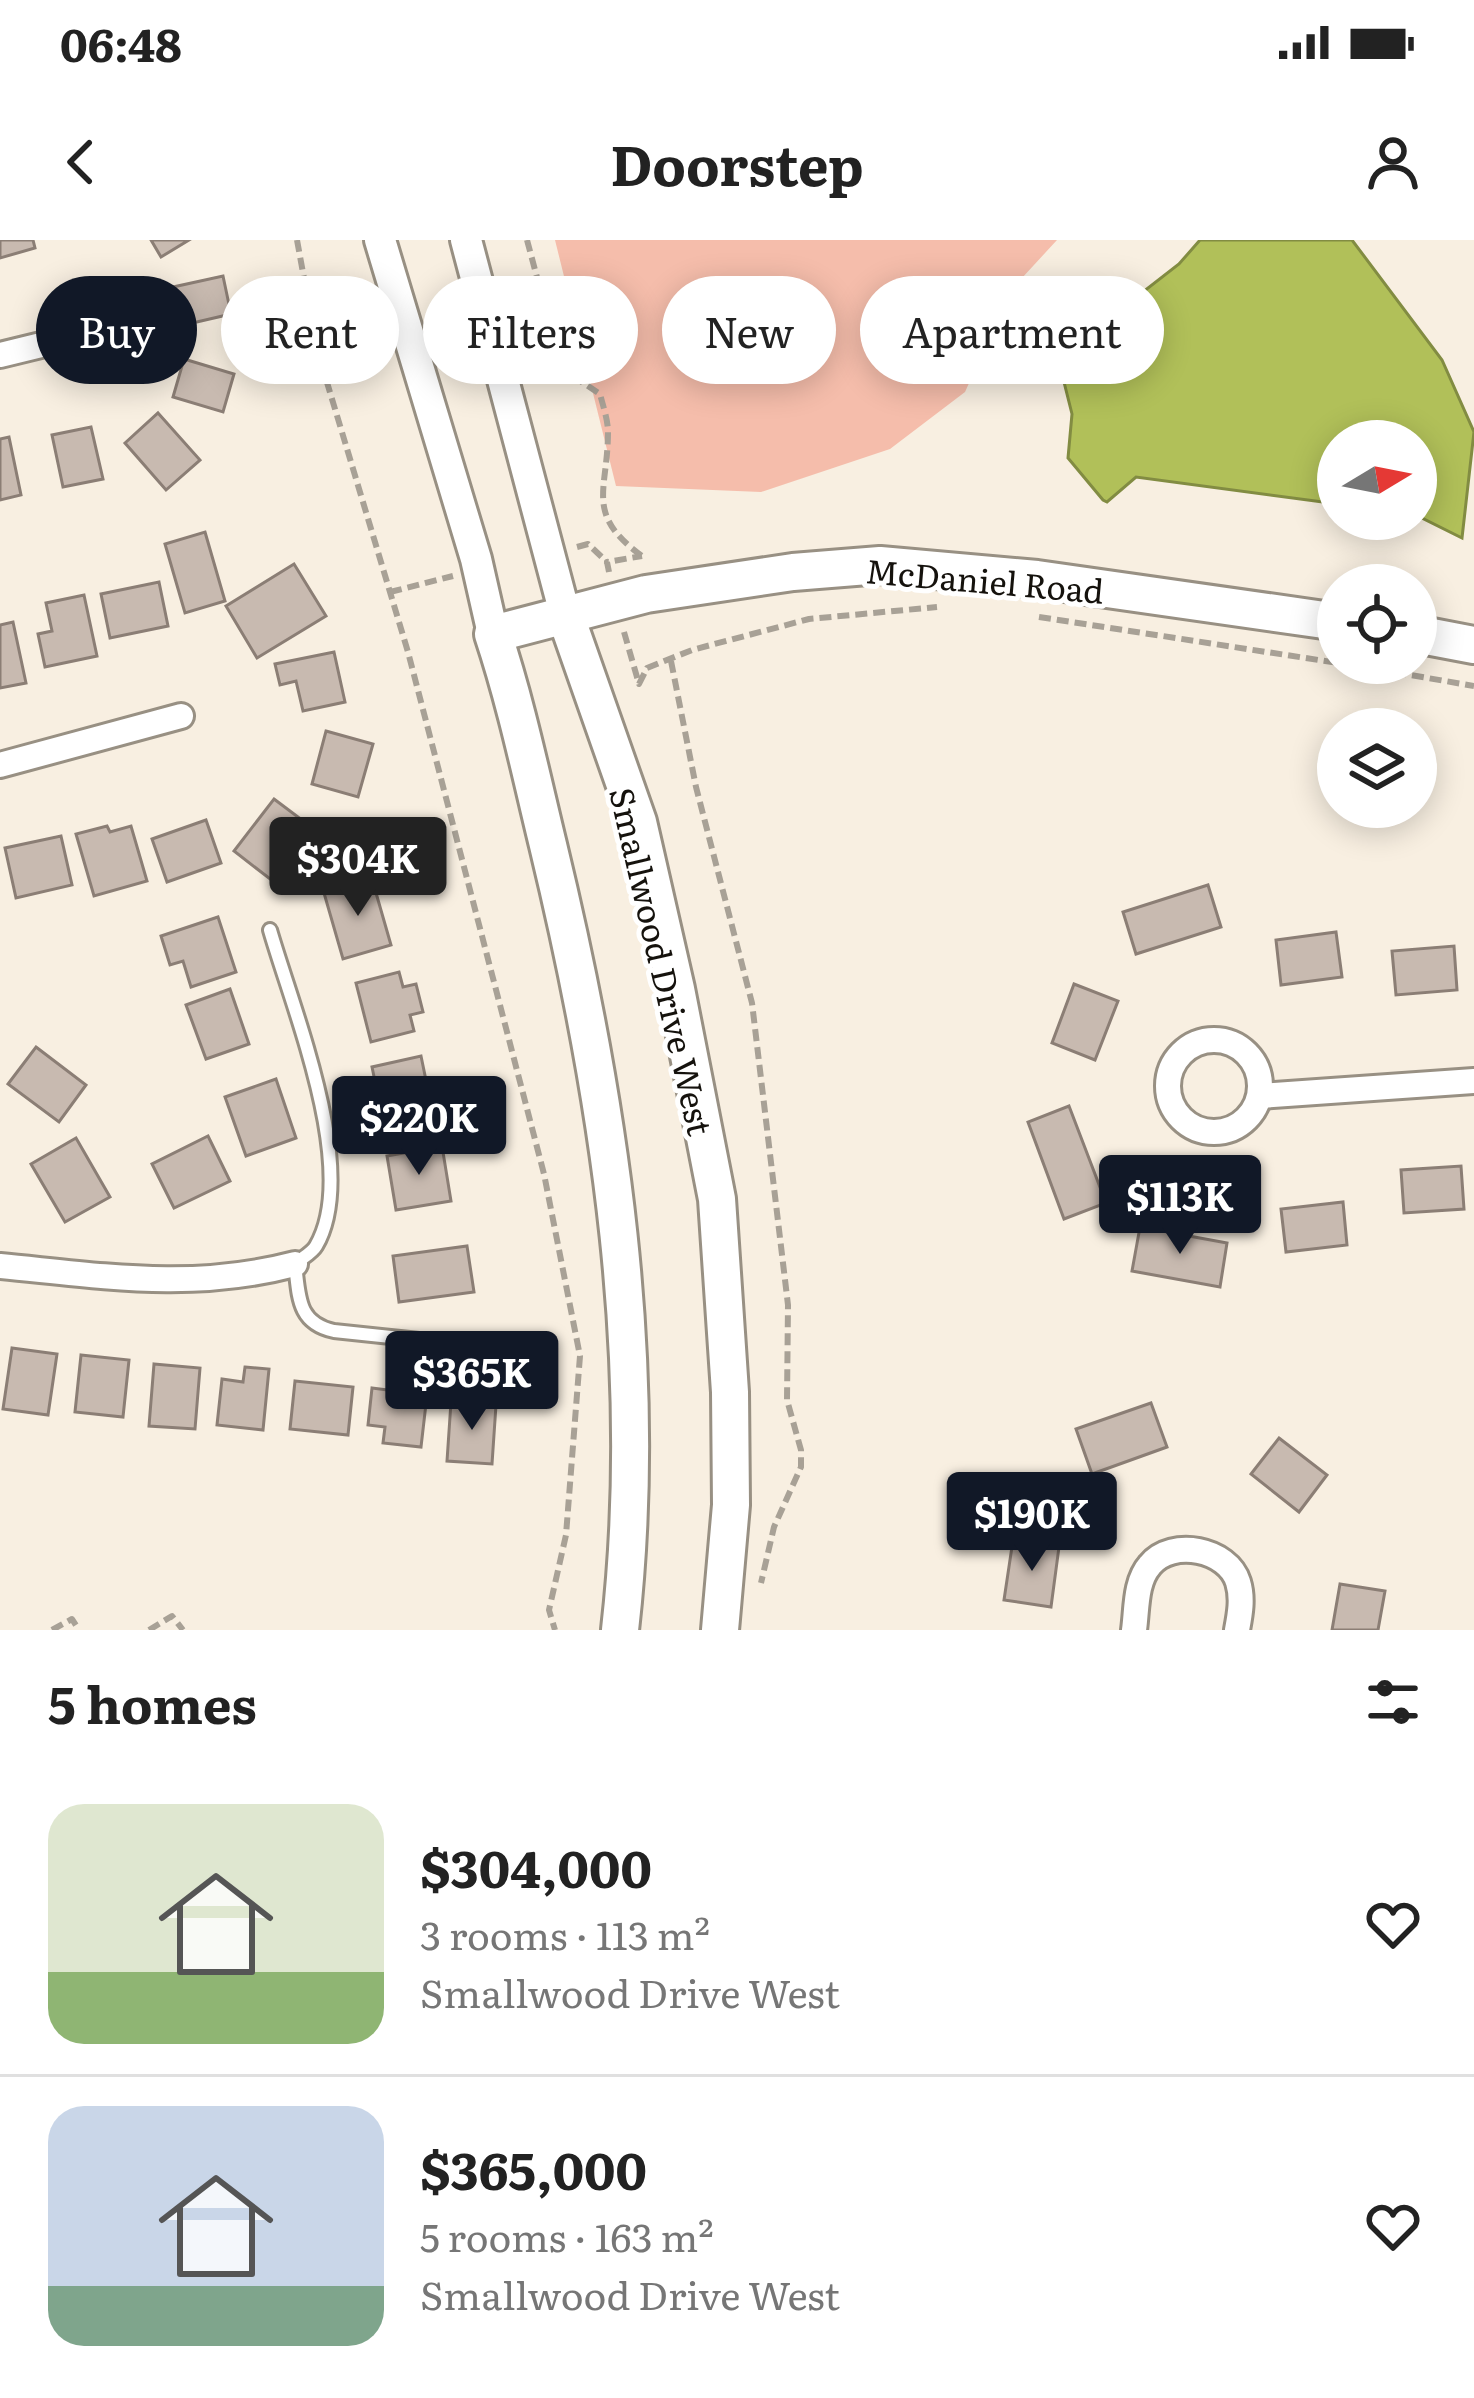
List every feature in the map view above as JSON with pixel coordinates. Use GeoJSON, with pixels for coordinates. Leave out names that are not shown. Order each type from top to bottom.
{"type":"FeatureCollection","features":[{"type":"Feature","properties":{"kind":"main road","name":"McDaniel Road"},"geometry":{"type":"LineString","coordinates":[[493,634],[646,593],[880,565],[1037,579],[1317,619]]}},
{"type":"Feature","properties":{"kind":"main road","name":"Smallwood Drive West"},"geometry":{"type":"LineString","coordinates":[[565,614],[638,822],[716,1199],[730,1392],[731,1505],[720,1630]]}},
{"type":"Feature","properties":{"kind":"main road"},"geometry":{"type":"LineString","coordinates":[[493,634],[572,941],[614,1175],[629,1383],[630,1542],[620,1630]]}},
{"type":"Feature","properties":{"kind":"main road"},"geometry":{"type":"LineString","coordinates":[[1437,638],[1474,645]]}},
{"type":"Feature","properties":{"kind":"street"},"geometry":{"type":"LineString","coordinates":[[380,240],[476,559],[493,634]]}},
{"type":"Feature","properties":{"kind":"street","name":"Smallwood Drive West"},"geometry":{"type":"LineString","coordinates":[[466,240],[565,614]]}},
{"type":"Feature","properties":{"kind":"street"},"geometry":{"type":"LineString","coordinates":[[0,355],[36,346]]}},
{"type":"Feature","properties":{"kind":"street"},"geometry":{"type":"LineString","coordinates":[[0,764],[181,716]]}},
{"type":"Feature","properties":{"kind":"street"},"geometry":{"type":"LineString","coordinates":[[1260,1096],[1474,1081]]}},
{"type":"Feature","properties":{"kind":"street"},"geometry":{"type":"LineString","coordinates":[[0,1266],[190,1281],[239,1278],[295,1264]]}},
{"type":"Feature","properties":{"kind":"street"},"geometry":{"type":"LineString","coordinates":[[1134,1630],[1140,1583],[1148,1567],[1160,1556],[1182,1550],[1220,1558],[1234,1572],[1240,1585],[1237,1630]]}},
{"type":"Feature","properties":{"kind":"lane"},"geometry":{"type":"LineString","coordinates":[[270,930],[328,1131],[332,1174],[330,1208],[315,1250],[295,1264],[299,1303],[306,1318],[317,1328],[476,1346]]}},
{"type":"Feature","properties":{"kind":"path"},"geometry":{"type":"LineString","coordinates":[[297,240],[317,349],[408,652],[544,1174],[580,1356],[566,1535],[549,1610],[555,1630]]}},
{"type":"Feature","properties":{"kind":"path"},"geometry":{"type":"LineString","coordinates":[[527,240],[557,352],[579,380],[599,394],[609,430],[602,474],[604,509],[615,537],[642,556]]}},
{"type":"Feature","properties":{"kind":"path"},"geometry":{"type":"LineString","coordinates":[[647,668],[692,650],[809,619],[940,607]]}},
{"type":"Feature","properties":{"kind":"path"},"geometry":{"type":"LineString","coordinates":[[1034,616],[1317,660]]}},
{"type":"Feature","properties":{"kind":"path"},"geometry":{"type":"LineString","coordinates":[[670,661],[696,787],[748,986],[788,1305],[787,1400],[801,1467],[774,1527],[759,1592]]}},
{"type":"Feature","properties":{"kind":"path"},"geometry":{"type":"LineString","coordinates":[[1437,680],[1474,686]]}},
{"type":"Feature","properties":{"kind":"path"},"geometry":{"type":"LineString","coordinates":[[149,1630],[172,1616],[183,1630]]}},
{"type":"Feature","properties":{"kind":"path"},"geometry":{"type":"LineString","coordinates":[[52,1630],[72,1619],[79,1630]]}},
{"type":"Feature","properties":{"kind":"shaded area"},"geometry":{"type":"Polygon","coordinates":[[[555,240],[1057,240],[1024,276],[860,276],[860,384],[969,384],[965,392],[890,449],[761,492],[616,486],[591,384],[638,384],[638,276],[564,276],[555,240]]]}},
{"type":"Feature","properties":{"kind":"shaded area"},"geometry":{"type":"Polygon","coordinates":[[[1200,240],[1352,240],[1442,360],[1474,432],[1462,538],[1437,526],[1437,420],[1317,420],[1317,501],[1136,477],[1107,502],[1103,500],[1068,458],[1072,414],[1064,384],[1164,384],[1164,276],[1200,240]]]}},
{"type":"Feature","properties":{"kind":"building"},"geometry":{"type":"Polygon","coordinates":[[[0,240],[33,240],[35,248],[0,258],[0,240]]]}},
{"type":"Feature","properties":{"kind":"building"},"geometry":{"type":"Polygon","coordinates":[[[151,240],[189,240],[161,257],[151,240]]]}},
{"type":"Feature","properties":{"kind":"building"},"geometry":{"type":"Polygon","coordinates":[[[221,276],[221,316],[197,322],[197,282],[221,276]]]}},
{"type":"Feature","properties":{"kind":"building"},"geometry":{"type":"Polygon","coordinates":[[[197,363],[221,370],[221,384],[231,384],[223,412],[173,397],[177,384],[197,384],[197,363]]]}},
{"type":"Feature","properties":{"kind":"building"},"geometry":{"type":"Polygon","coordinates":[[[158,413],[200,460],[166,490],[125,443],[158,413]]]}},
{"type":"Feature","properties":{"kind":"building"},"geometry":{"type":"Polygon","coordinates":[[[91,427],[103,479],[63,487],[52,435],[91,427]]]}},
{"type":"Feature","properties":{"kind":"building"},"geometry":{"type":"Polygon","coordinates":[[[9,437],[21,495],[0,500],[0,439],[9,437]]]}},
{"type":"Feature","properties":{"kind":"building"},"geometry":{"type":"Polygon","coordinates":[[[205,532],[225,601],[185,613],[165,544],[205,532]]]}},
{"type":"Feature","properties":{"kind":"building"},"geometry":{"type":"Polygon","coordinates":[[[294,564],[326,616],[257,658],[226,606],[294,564]]]}},
{"type":"Feature","properties":{"kind":"building"},"geometry":{"type":"Polygon","coordinates":[[[159,582],[168,626],[110,638],[101,594],[159,582]]]}},
{"type":"Feature","properties":{"kind":"building"},"geometry":{"type":"Polygon","coordinates":[[[84,595],[97,656],[45,667],[38,634],[52,631],[46,603],[84,595]]]}},
{"type":"Feature","properties":{"kind":"building"},"geometry":{"type":"Polygon","coordinates":[[[13,622],[26,683],[0,688],[0,625],[13,622]]]}},
{"type":"Feature","properties":{"kind":"building"},"geometry":{"type":"Polygon","coordinates":[[[334,652],[345,702],[303,711],[296,681],[280,685],[275,664],[334,652]]]}},
{"type":"Feature","properties":{"kind":"building"},"geometry":{"type":"Polygon","coordinates":[[[326,731],[373,744],[358,797],[312,784],[326,731]]]}},
{"type":"Feature","properties":{"kind":"building"},"geometry":{"type":"Polygon","coordinates":[[[274,799],[314,829],[274,882],[234,851],[274,799]]]}},
{"type":"Feature","properties":{"kind":"building"},"geometry":{"type":"Polygon","coordinates":[[[206,820],[221,863],[167,882],[152,839],[206,820]]]}},
{"type":"Feature","properties":{"kind":"building"},"geometry":{"type":"Polygon","coordinates":[[[107,826],[110,832],[131,826],[147,881],[94,896],[76,834],[107,826]]]}},
{"type":"Feature","properties":{"kind":"building"},"geometry":{"type":"Polygon","coordinates":[[[61,836],[72,885],[16,898],[5,848],[61,836]]]}},
{"type":"Feature","properties":{"kind":"building"},"geometry":{"type":"Polygon","coordinates":[[[372,879],[391,945],[343,959],[324,893],[372,879]]]}},
{"type":"Feature","properties":{"kind":"building"},"geometry":{"type":"Polygon","coordinates":[[[1208,885],[1221,927],[1136,954],[1123,912],[1208,885]]]}},
{"type":"Feature","properties":{"kind":"building"},"geometry":{"type":"Polygon","coordinates":[[[218,917],[236,972],[191,987],[183,961],[170,965],[161,936],[218,917]]]}},
{"type":"Feature","properties":{"kind":"building"},"geometry":{"type":"Polygon","coordinates":[[[1336,932],[1342,977],[1281,985],[1276,940],[1336,932]]]}},
{"type":"Feature","properties":{"kind":"building"},"geometry":{"type":"Polygon","coordinates":[[[1454,946],[1457,990],[1396,995],[1392,951],[1454,946]]]}},
{"type":"Feature","properties":{"kind":"building"},"geometry":{"type":"Polygon","coordinates":[[[399,972],[403,987],[416,984],[423,1012],[410,1015],[414,1031],[371,1042],[356,983],[399,972]]]}},
{"type":"Feature","properties":{"kind":"building"},"geometry":{"type":"Polygon","coordinates":[[[1074,984],[1118,1001],[1095,1060],[1052,1043],[1074,984]]]}},
{"type":"Feature","properties":{"kind":"building"},"geometry":{"type":"Polygon","coordinates":[[[230,989],[249,1044],[206,1059],[186,1005],[230,989]]]}},
{"type":"Feature","properties":{"kind":"building"},"geometry":{"type":"Polygon","coordinates":[[[36,1047],[86,1085],[59,1122],[8,1084],[36,1047]]]}},
{"type":"Feature","properties":{"kind":"building"},"geometry":{"type":"Polygon","coordinates":[[[421,1056],[435,1124],[386,1134],[372,1067],[421,1056]]]}},
{"type":"Feature","properties":{"kind":"building"},"geometry":{"type":"Polygon","coordinates":[[[276,1079],[296,1138],[246,1156],[225,1097],[276,1079]]]}},
{"type":"Feature","properties":{"kind":"building"},"geometry":{"type":"Polygon","coordinates":[[[1069,1106],[1106,1203],[1064,1219],[1028,1122],[1069,1106]]]}},
{"type":"Feature","properties":{"kind":"building"},"geometry":{"type":"Polygon","coordinates":[[[208,1136],[230,1181],[174,1208],[152,1164],[208,1136]]]}},
{"type":"Feature","properties":{"kind":"building"},"geometry":{"type":"Polygon","coordinates":[[[76,1138],[110,1197],[65,1222],[31,1164],[76,1138]]]}},
{"type":"Feature","properties":{"kind":"building"},"geometry":{"type":"Polygon","coordinates":[[[442,1146],[451,1201],[396,1210],[387,1156],[442,1146]]]}},
{"type":"Feature","properties":{"kind":"building"},"geometry":{"type":"Polygon","coordinates":[[[1461,1166],[1464,1209],[1404,1213],[1401,1170],[1461,1166]]]}},
{"type":"Feature","properties":{"kind":"building"},"geometry":{"type":"Polygon","coordinates":[[[1343,1202],[1347,1245],[1286,1252],[1281,1209],[1343,1202]]]}},
{"type":"Feature","properties":{"kind":"building"},"geometry":{"type":"Polygon","coordinates":[[[1140,1227],[1227,1243],[1220,1287],[1132,1271],[1140,1227]]]}},
{"type":"Feature","properties":{"kind":"building"},"geometry":{"type":"Polygon","coordinates":[[[467,1246],[474,1292],[399,1302],[393,1256],[467,1246]]]}},
{"type":"Feature","properties":{"kind":"building"},"geometry":{"type":"Polygon","coordinates":[[[12,1348],[57,1354],[48,1415],[3,1409],[12,1348]]]}},
{"type":"Feature","properties":{"kind":"building"},"geometry":{"type":"Polygon","coordinates":[[[81,1355],[129,1360],[123,1417],[75,1412],[81,1355]]]}},
{"type":"Feature","properties":{"kind":"building"},"geometry":{"type":"Polygon","coordinates":[[[154,1364],[200,1368],[195,1429],[149,1426],[154,1364]]]}},
{"type":"Feature","properties":{"kind":"building"},"geometry":{"type":"Polygon","coordinates":[[[245,1367],[269,1369],[263,1430],[217,1425],[222,1379],[243,1382],[245,1367]]]}},
{"type":"Feature","properties":{"kind":"building"},"geometry":{"type":"Polygon","coordinates":[[[295,1381],[353,1387],[348,1435],[290,1429],[295,1381]]]}},
{"type":"Feature","properties":{"kind":"building"},"geometry":{"type":"Polygon","coordinates":[[[372,1388],[427,1395],[421,1447],[383,1443],[385,1427],[368,1425],[372,1388]]]}},
{"type":"Feature","properties":{"kind":"building"},"geometry":{"type":"Polygon","coordinates":[[[451,1402],[496,1405],[492,1464],[447,1461],[451,1402]]]}},
{"type":"Feature","properties":{"kind":"building"},"geometry":{"type":"Polygon","coordinates":[[[1151,1403],[1167,1447],[1092,1474],[1076,1429],[1151,1403]]]}},
{"type":"Feature","properties":{"kind":"building"},"geometry":{"type":"Polygon","coordinates":[[[1279,1438],[1327,1475],[1299,1512],[1251,1474],[1279,1438]]]}},
{"type":"Feature","properties":{"kind":"building"},"geometry":{"type":"Polygon","coordinates":[[[1013,1540],[1059,1547],[1051,1607],[1004,1600],[1013,1540]]]}},
{"type":"Feature","properties":{"kind":"building"},"geometry":{"type":"Polygon","coordinates":[[[1340,1584],[1385,1591],[1378,1630],[1332,1630],[1340,1584]]]}}]}
